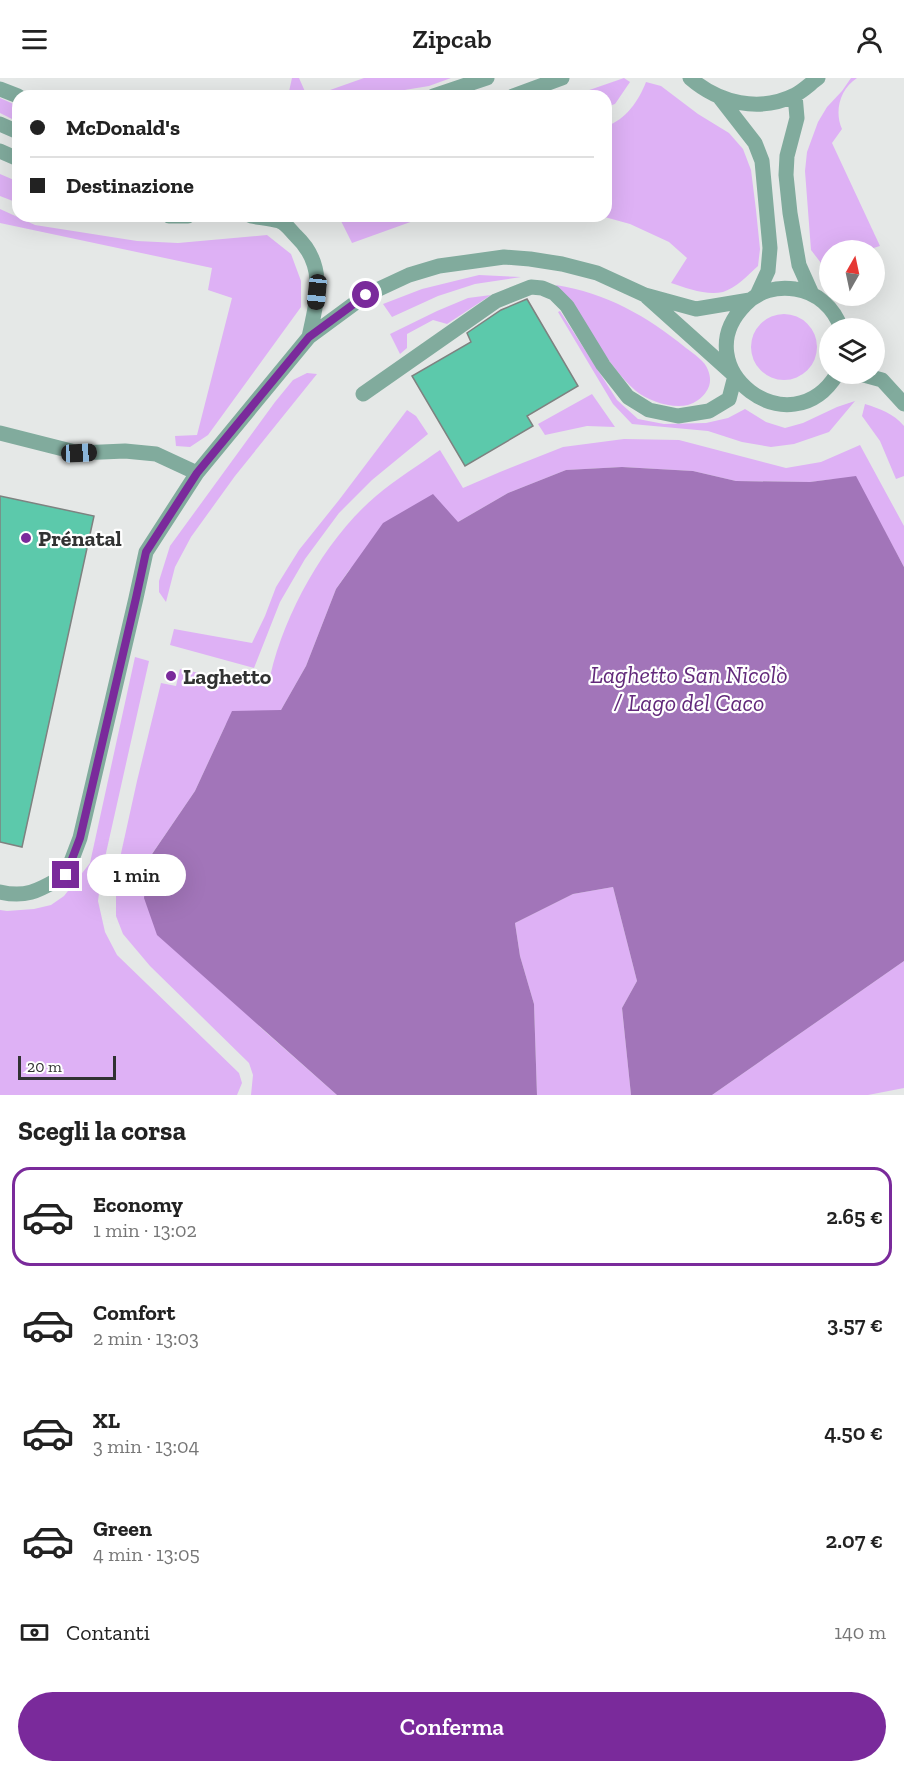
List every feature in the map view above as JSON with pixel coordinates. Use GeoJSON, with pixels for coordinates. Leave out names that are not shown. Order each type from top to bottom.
{"type":"FeatureCollection","features":[{"type":"Feature","properties":{"kind":"street"},"geometry":{"type":"LineString","coordinates":[[451,90],[487,78]]}},
{"type":"Feature","properties":{"kind":"street"},"geometry":{"type":"LineString","coordinates":[[529,90],[562,78]]}},
{"type":"Feature","properties":{"kind":"street"},"geometry":{"type":"LineString","coordinates":[[690,78],[702,89],[720,98],[745,104],[771,103],[795,95],[818,78]]}},
{"type":"Feature","properties":{"kind":"street"},"geometry":{"type":"LineString","coordinates":[[795,95],[797,118],[787,156],[786,175],[799,265],[812,294]]}},
{"type":"Feature","properties":{"kind":"street"},"geometry":{"type":"LineString","coordinates":[[363,394],[487,306],[513,293],[531,288],[542,288],[554,293],[567,306],[603,365],[628,397],[648,410],[678,416],[709,411],[729,399],[735,376],[729,360],[727,344],[730,327],[738,312],[754,297],[768,271],[770,248],[762,161],[755,143],[720,98]]}},
{"type":"Feature","properties":{"kind":"street"},"geometry":{"type":"LineString","coordinates":[[281,222],[302,241],[312,256],[317,276],[315,310],[309,337]]}},
{"type":"Feature","properties":{"kind":"street"},"geometry":{"type":"LineString","coordinates":[[0,892],[13,895],[35,892],[66,875],[80,838],[146,552],[197,473],[309,337],[366,295],[409,275],[439,266],[504,257],[562,264],[597,273],[645,294],[696,309],[754,297],[771,290],[799,289],[812,294],[830,309],[835,318]]}},
{"type":"Feature","properties":{"kind":"street"},"geometry":{"type":"LineString","coordinates":[[645,294],[735,376],[747,390],[763,400],[781,404],[800,403],[816,396],[831,384]]}},
{"type":"Feature","properties":{"kind":"street"},"geometry":{"type":"LineString","coordinates":[[885,383],[904,404]]}},
{"type":"Feature","properties":{"kind":"street"},"geometry":{"type":"LineString","coordinates":[[0,433],[79,453],[125,451],[156,454],[197,473]]}},
{"type":"Feature","properties":{"kind":"shaded area"},"geometry":{"type":"Polygon","coordinates":[[[292,78],[299,78],[304,90],[289,90],[292,78]]]}},
{"type":"Feature","properties":{"kind":"shaded area"},"geometry":{"type":"Polygon","coordinates":[[[364,78],[451,78],[429,86],[405,90],[330,90],[364,78]]]}},
{"type":"Feature","properties":{"kind":"shaded area"},"geometry":{"type":"Polygon","coordinates":[[[624,78],[630,82],[612,105],[612,90],[589,90],[624,78]]]}},
{"type":"Feature","properties":{"kind":"shaded area"},"geometry":{"type":"Polygon","coordinates":[[[851,78],[857,78],[846,88],[840,101],[839,115],[842,129],[832,143],[877,240],[819,240],[819,260],[811,250],[805,171],[807,152],[818,122],[827,107],[851,78]]]}},
{"type":"Feature","properties":{"kind":"shaded area"},"geometry":{"type":"Polygon","coordinates":[[[646,82],[661,86],[698,114],[729,133],[743,149],[751,170],[760,249],[758,266],[728,290],[717,293],[703,292],[671,283],[687,258],[669,242],[630,224],[612,219],[612,123],[626,114],[640,96],[646,82]]]}},
{"type":"Feature","properties":{"kind":"shaded area"},"geometry":{"type":"Polygon","coordinates":[[[0,98],[12,103],[12,119],[0,113],[0,98]]]}},
{"type":"Feature","properties":{"kind":"shaded area"},"geometry":{"type":"Polygon","coordinates":[[[0,174],[12,179],[12,201],[0,196],[0,174]]]}},
{"type":"Feature","properties":{"kind":"shaded area"},"geometry":{"type":"Polygon","coordinates":[[[0,209],[12,214],[12,222],[28,222],[35,225],[137,241],[178,243],[267,235],[291,254],[301,281],[301,307],[208,435],[190,447],[176,446],[175,436],[197,435],[232,298],[208,290],[212,268],[0,223],[0,209]]]}},
{"type":"Feature","properties":{"kind":"shaded area"},"geometry":{"type":"Polygon","coordinates":[[[342,222],[410,222],[352,243],[342,222]]]}},
{"type":"Feature","properties":{"kind":"shaded area"},"geometry":{"type":"Polygon","coordinates":[[[479,275],[521,277],[475,284],[438,296],[392,317],[383,304],[422,289],[479,275]]]}},
{"type":"Feature","properties":{"kind":"shaded area"},"geometry":{"type":"Polygon","coordinates":[[[556,285],[609,300],[641,316],[671,336],[707,367],[710,381],[706,392],[696,402],[682,406],[660,403],[641,395],[616,370],[556,285]]]}},
{"type":"Feature","properties":{"kind":"shaded area"},"geometry":{"type":"Polygon","coordinates":[[[491,295],[447,324],[433,320],[407,334],[407,348],[400,354],[390,334],[468,298],[491,295]]]}},
{"type":"Feature","properties":{"kind":"shaded area"},"geometry":{"type":"Polygon","coordinates":[[[560,311],[617,400],[638,419],[664,424],[706,423],[728,418],[745,409],[766,422],[785,428],[803,423],[855,401],[829,432],[794,444],[771,447],[742,442],[708,431],[632,424],[613,404],[558,312],[560,311]]]}},
{"type":"Feature","properties":{"kind":"shaded area"},"geometry":{"type":"Polygon","coordinates":[[[784,314],[797,317],[807,324],[814,334],[817,347],[814,360],[807,370],[797,377],[784,380],[771,377],[761,370],[754,360],[751,347],[754,334],[761,324],[771,317],[784,314]]]}},
{"type":"Feature","properties":{"kind":"shaded area"},"geometry":{"type":"Polygon","coordinates":[[[307,373],[317,374],[235,476],[191,537],[175,567],[166,602],[159,592],[159,581],[170,546],[275,402],[293,380],[307,373]]]}},
{"type":"Feature","properties":{"kind":"shaded area"},"geometry":{"type":"Polygon","coordinates":[[[592,394],[615,427],[587,426],[545,435],[538,424],[592,394]]]}},
{"type":"Feature","properties":{"kind":"shaded area"},"geometry":{"type":"Polygon","coordinates":[[[865,404],[891,415],[904,426],[904,476],[896,479],[880,441],[862,416],[865,404]]]}},
{"type":"Feature","properties":{"kind":"shaded area"},"geometry":{"type":"Polygon","coordinates":[[[407,410],[416,416],[428,434],[372,480],[339,513],[305,559],[280,602],[254,668],[170,645],[174,629],[252,643],[276,587],[299,550],[407,410]]]}},
{"type":"Feature","properties":{"kind":"shaded area"},"geometry":{"type":"Polygon","coordinates":[[[624,439],[679,440],[786,468],[821,462],[860,445],[904,526],[904,567],[870,504],[834,479],[810,482],[736,481],[693,471],[622,467],[566,470],[508,493],[458,522],[350,569],[336,589],[306,666],[281,710],[284,727],[226,724],[195,791],[152,854],[260,1027],[337,1095],[251,1095],[253,1075],[249,1063],[150,966],[123,934],[116,916],[118,867],[161,683],[176,686],[180,669],[268,687],[283,635],[307,583],[322,558],[357,514],[376,496],[440,450],[463,488],[563,447],[624,439]]]}},
{"type":"Feature","properties":{"kind":"shaded area"},"geometry":{"type":"Polygon","coordinates":[[[135,657],[149,661],[102,871],[98,901],[105,932],[117,955],[239,1073],[242,1083],[237,1095],[0,1095],[0,910],[34,909],[51,905],[64,896],[90,863],[135,657]]]}},
{"type":"Feature","properties":{"kind":"shaded area"},"geometry":{"type":"Polygon","coordinates":[[[613,887],[637,981],[622,1008],[631,1095],[537,1095],[534,1004],[520,956],[515,923],[573,894],[613,887]]]}},
{"type":"Feature","properties":{"kind":"shaded area"},"geometry":{"type":"Polygon","coordinates":[[[904,961],[904,1088],[868,1095],[712,1095],[904,961]]]}},
{"type":"Feature","properties":{"kind":"water","name":"Laghetto San Nicolò / Lago del Caco"},"geometry":{"type":"Polygon","coordinates":[[[622,467],[693,471],[736,481],[810,482],[856,476],[904,567],[904,961],[712,1095],[631,1095],[622,1008],[637,981],[613,887],[573,894],[515,923],[520,956],[534,1004],[537,1095],[337,1095],[157,935],[144,898],[148,860],[195,791],[232,711],[281,710],[306,666],[336,589],[383,523],[433,494],[458,522],[508,493],[566,470],[622,467]]]}},
{"type":"Feature","properties":{"kind":"building"},"geometry":{"type":"Polygon","coordinates":[[[527,299],[578,386],[527,416],[533,426],[465,466],[412,376],[471,342],[467,333],[501,310],[527,299]]]}},
{"type":"Feature","properties":{"kind":"building"},"geometry":{"type":"Polygon","coordinates":[[[0,496],[94,516],[22,847],[0,842],[0,496]]]}},
{"type":"Feature","properties":{"kind":"place","name":"Prénatal"},"geometry":{"type":"Point","coordinates":[26,538]}},
{"type":"Feature","properties":{"kind":"place","name":"Laghetto"},"geometry":{"type":"Point","coordinates":[171,676]}},
{"type":"Feature","properties":{"kind":"route"},"geometry":{"type":"LineString","coordinates":[[66,875],[80,838],[146,552],[197,473],[309,337],[366,295]]}}]}
